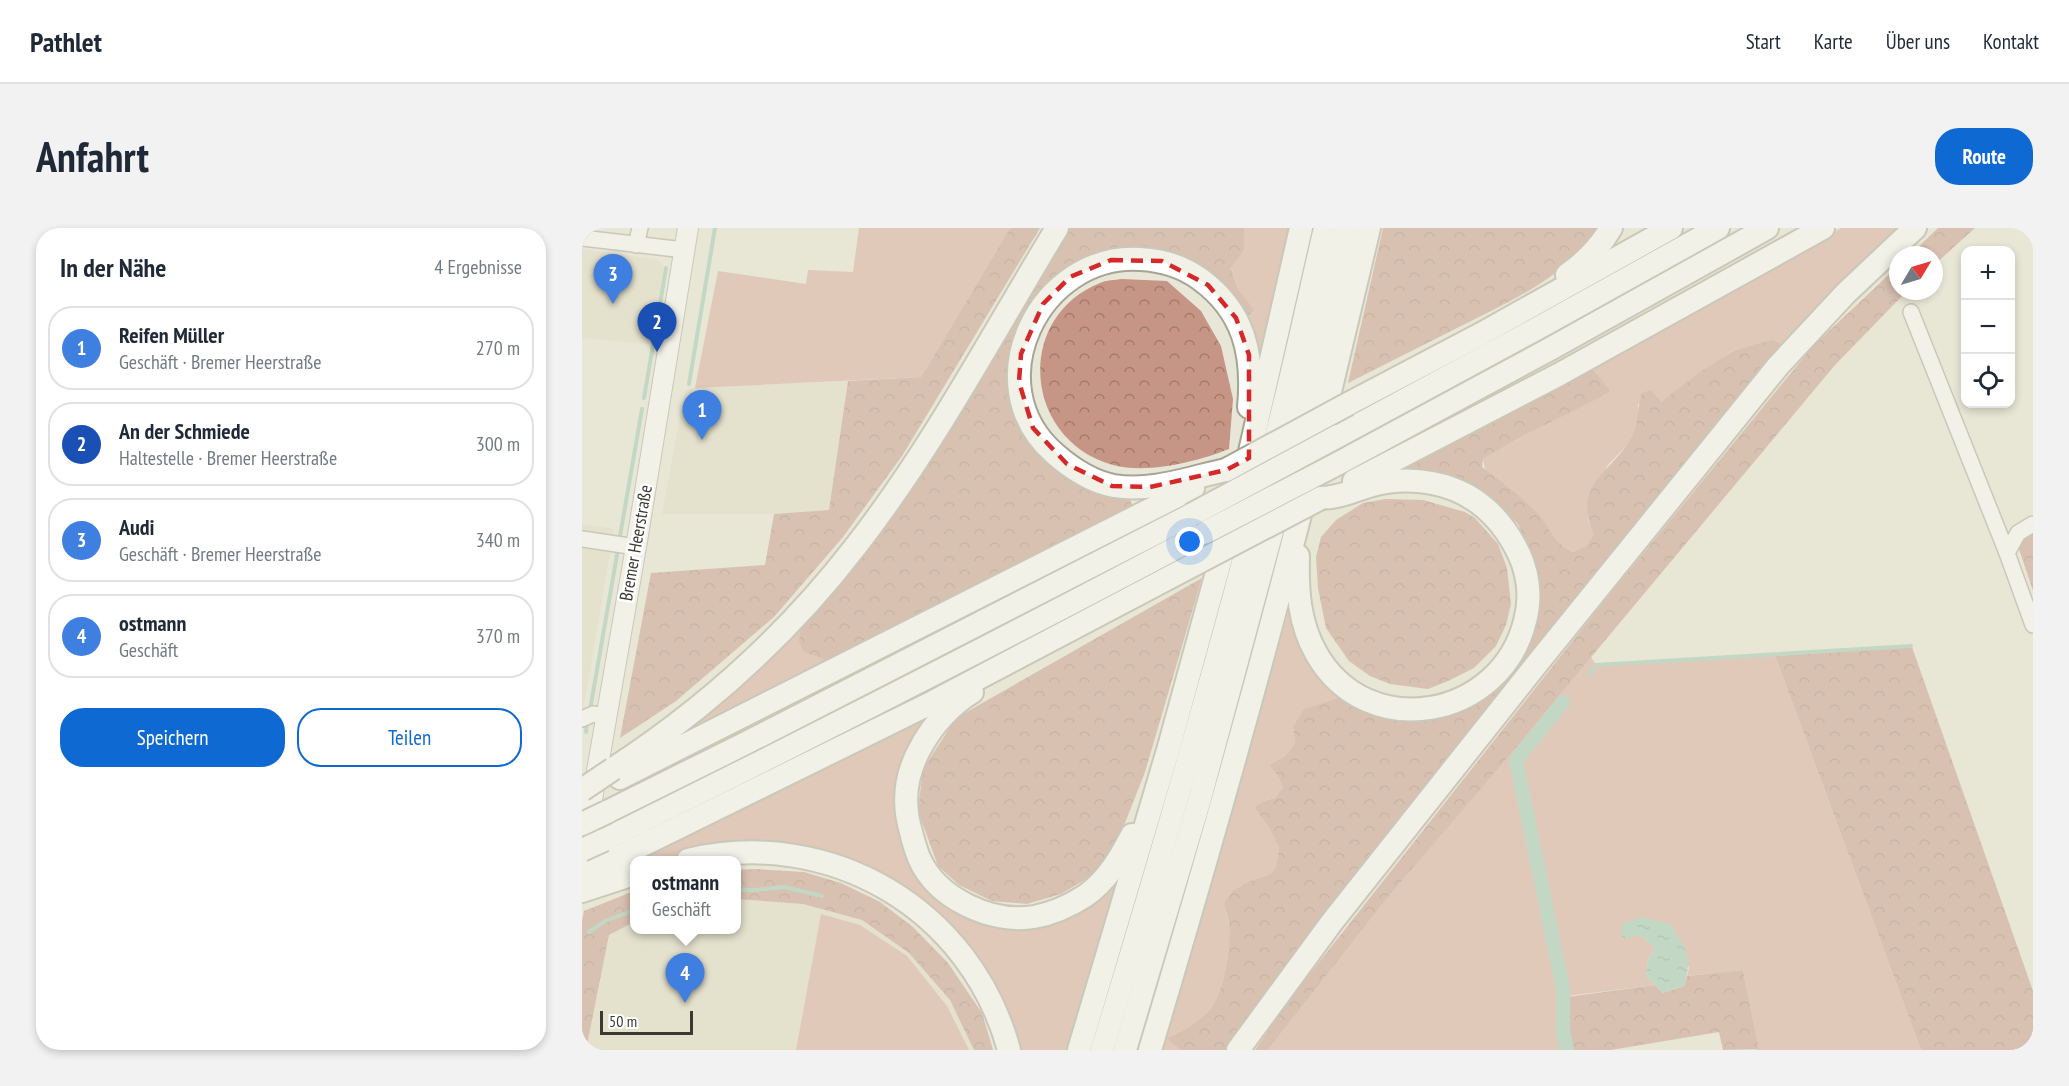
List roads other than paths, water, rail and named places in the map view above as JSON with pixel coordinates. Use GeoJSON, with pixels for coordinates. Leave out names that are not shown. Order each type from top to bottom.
{"type":"FeatureCollection","features":[{"type":"Feature","properties":{"kind":"highway"},"geometry":{"type":"LineString","coordinates":[[582,795],[612,776],[761,653],[826,583],[855,547],[919,457],[1057,228]]}},
{"type":"Feature","properties":{"kind":"highway"},"geometry":{"type":"LineString","coordinates":[[1079,1050],[1169,747],[1249,456],[1301,228]]}},
{"type":"Feature","properties":{"kind":"highway"},"geometry":{"type":"LineString","coordinates":[[1102,1050],[1225,628],[1283,409],[1325,228]]}},
{"type":"Feature","properties":{"kind":"highway"},"geometry":{"type":"LineString","coordinates":[[1125,1050],[1199,802],[1245,636],[1317,360],[1347,228]]}},
{"type":"Feature","properties":{"kind":"highway"},"geometry":{"type":"LineString","coordinates":[[1150,1050],[1220,811],[1299,521],[1369,228]]}},
{"type":"Feature","properties":{"kind":"highway"},"geometry":{"type":"LineString","coordinates":[[1481,334],[1500,315],[1555,283],[1580,265],[1603,242],[1611,228]]}},
{"type":"Feature","properties":{"kind":"highway"},"geometry":{"type":"LineString","coordinates":[[582,790],[685,747],[1226,470],[1481,334],[1671,228]]}},
{"type":"Feature","properties":{"kind":"highway"},"geometry":{"type":"LineString","coordinates":[[582,824],[786,723],[1191,515],[1718,228]]}},
{"type":"Feature","properties":{"kind":"highway"},"geometry":{"type":"LineString","coordinates":[[582,850],[765,761],[1016,633],[1337,464],[1767,228]]}},
{"type":"Feature","properties":{"kind":"highway"},"geometry":{"type":"LineString","coordinates":[[589,875],[1053,640],[1558,375],[1823,228]]}},
{"type":"Feature","properties":{"kind":"highway"},"geometry":{"type":"LineString","coordinates":[[1238,1050],[1340,913],[1536,665],[1778,366],[1846,293],[1915,228]]}},
{"type":"Feature","properties":{"kind":"highway"},"geometry":{"type":"LineString","coordinates":[[1226,470],[1173,484],[1150,487],[1112,486],[1089,477],[1067,464],[1047,447],[1033,428],[1024,407],[1019,382],[1021,354],[1031,323],[1043,304],[1070,277],[1111,260],[1130,258],[1162,261],[1192,274],[1219,294],[1236,318],[1249,355],[1252,381],[1247,430],[1249,456]]}},
{"type":"Feature","properties":{"kind":"highway"},"geometry":{"type":"LineString","coordinates":[[1299,521],[1303,534],[1298,553],[1300,610],[1307,635],[1316,654],[1327,670],[1343,685],[1358,696],[1383,706],[1423,710],[1448,705],[1472,694],[1489,682],[1512,655],[1522,636],[1528,609],[1528,580],[1520,555],[1508,533],[1494,516],[1480,502],[1458,489],[1405,480],[1389,482],[1332,498],[1321,498]]}},
{"type":"Feature","properties":{"kind":"highway"},"geometry":{"type":"LineString","coordinates":[[1053,640],[1039,654],[967,695],[945,714],[927,735],[916,755],[908,777],[906,803],[908,822],[920,860],[943,889],[976,909],[1011,918],[1035,917],[1062,908],[1086,895],[1105,878],[1119,860],[1136,826],[1158,757],[1169,747]]}},
{"type":"Feature","properties":{"kind":"highway"},"geometry":{"type":"LineString","coordinates":[[719,856],[737,853],[776,853],[841,867],[874,880],[914,908],[944,934],[965,959],[981,981],[992,1003],[1009,1050]]}},
{"type":"Feature","properties":{"kind":"highway"},"geometry":{"type":"LineString","coordinates":[[589,875],[630,874]]}},
{"type":"Feature","properties":{"kind":"main road","name":"Bremer Heerstraße"},"geometry":{"type":"LineString","coordinates":[[589,875],[606,716],[688,228]]}},
{"type":"Feature","properties":{"kind":"street"},"geometry":{"type":"LineString","coordinates":[[636,245],[640,228]]}},
{"type":"Feature","properties":{"kind":"street"},"geometry":{"type":"LineString","coordinates":[[582,238],[684,250]]}},
{"type":"Feature","properties":{"kind":"street"},"geometry":{"type":"LineString","coordinates":[[1911,312],[2007,553],[2033,625]]}},
{"type":"Feature","properties":{"kind":"street"},"geometry":{"type":"LineString","coordinates":[[2007,553],[2018,533],[2033,524]]}},
{"type":"Feature","properties":{"kind":"street"},"geometry":{"type":"LineString","coordinates":[[582,539],[636,547]]}},
{"type":"Feature","properties":{"kind":"street"},"geometry":{"type":"LineString","coordinates":[[582,719],[593,714],[606,716]]}},
{"type":"Feature","properties":{"kind":"water"},"geometry":{"type":"Polygon","coordinates":[[[1641,917],[1670,924],[1681,940],[1688,960],[1684,986],[1663,993],[1646,976],[1648,960],[1655,948],[1640,935],[1622,939],[1622,924],[1641,917]]]}},
{"type":"Feature","properties":{"kind":"waterway"},"geometry":{"type":"LineString","coordinates":[[689,384],[715,228]]}},
{"type":"Feature","properties":{"kind":"waterway"},"geometry":{"type":"LineString","coordinates":[[644,398],[666,268]]}},
{"type":"Feature","properties":{"kind":"waterway"},"geometry":{"type":"LineString","coordinates":[[619,542],[642,409]]}},
{"type":"Feature","properties":{"kind":"waterway"},"geometry":{"type":"LineString","coordinates":[[590,710],[618,549]]}},
{"type":"Feature","properties":{"kind":"waterway"},"geometry":{"type":"LineString","coordinates":[[1590,674],[1596,665],[1911,646]]}},
{"type":"Feature","properties":{"kind":"waterway"},"geometry":{"type":"LineString","coordinates":[[1563,702],[1516,760],[1563,989],[1563,1031],[1567,1050]]}},
{"type":"Feature","properties":{"kind":"waterway"},"geometry":{"type":"LineString","coordinates":[[586,732],[587,722]]}},
{"type":"Feature","properties":{"kind":"waterway"},"geometry":{"type":"LineString","coordinates":[[741,890],[784,887],[822,896]]}},
{"type":"Feature","properties":{"kind":"waterway"},"geometry":{"type":"LineString","coordinates":[[589,932],[605,921],[630,912]]}},
{"type":"Feature","properties":{"kind":"place","name":"Audi"},"geometry":{"type":"Point","coordinates":[613,304]}},
{"type":"Feature","properties":{"kind":"place","name":"An der Schmiede"},"geometry":{"type":"Point","coordinates":[657,352]}},
{"type":"Feature","properties":{"kind":"place","name":"Reifen Müller"},"geometry":{"type":"Point","coordinates":[702,440]}},
{"type":"Feature","properties":{"kind":"place","name":"ostmann"},"geometry":{"type":"Point","coordinates":[685,1003]}}]}
